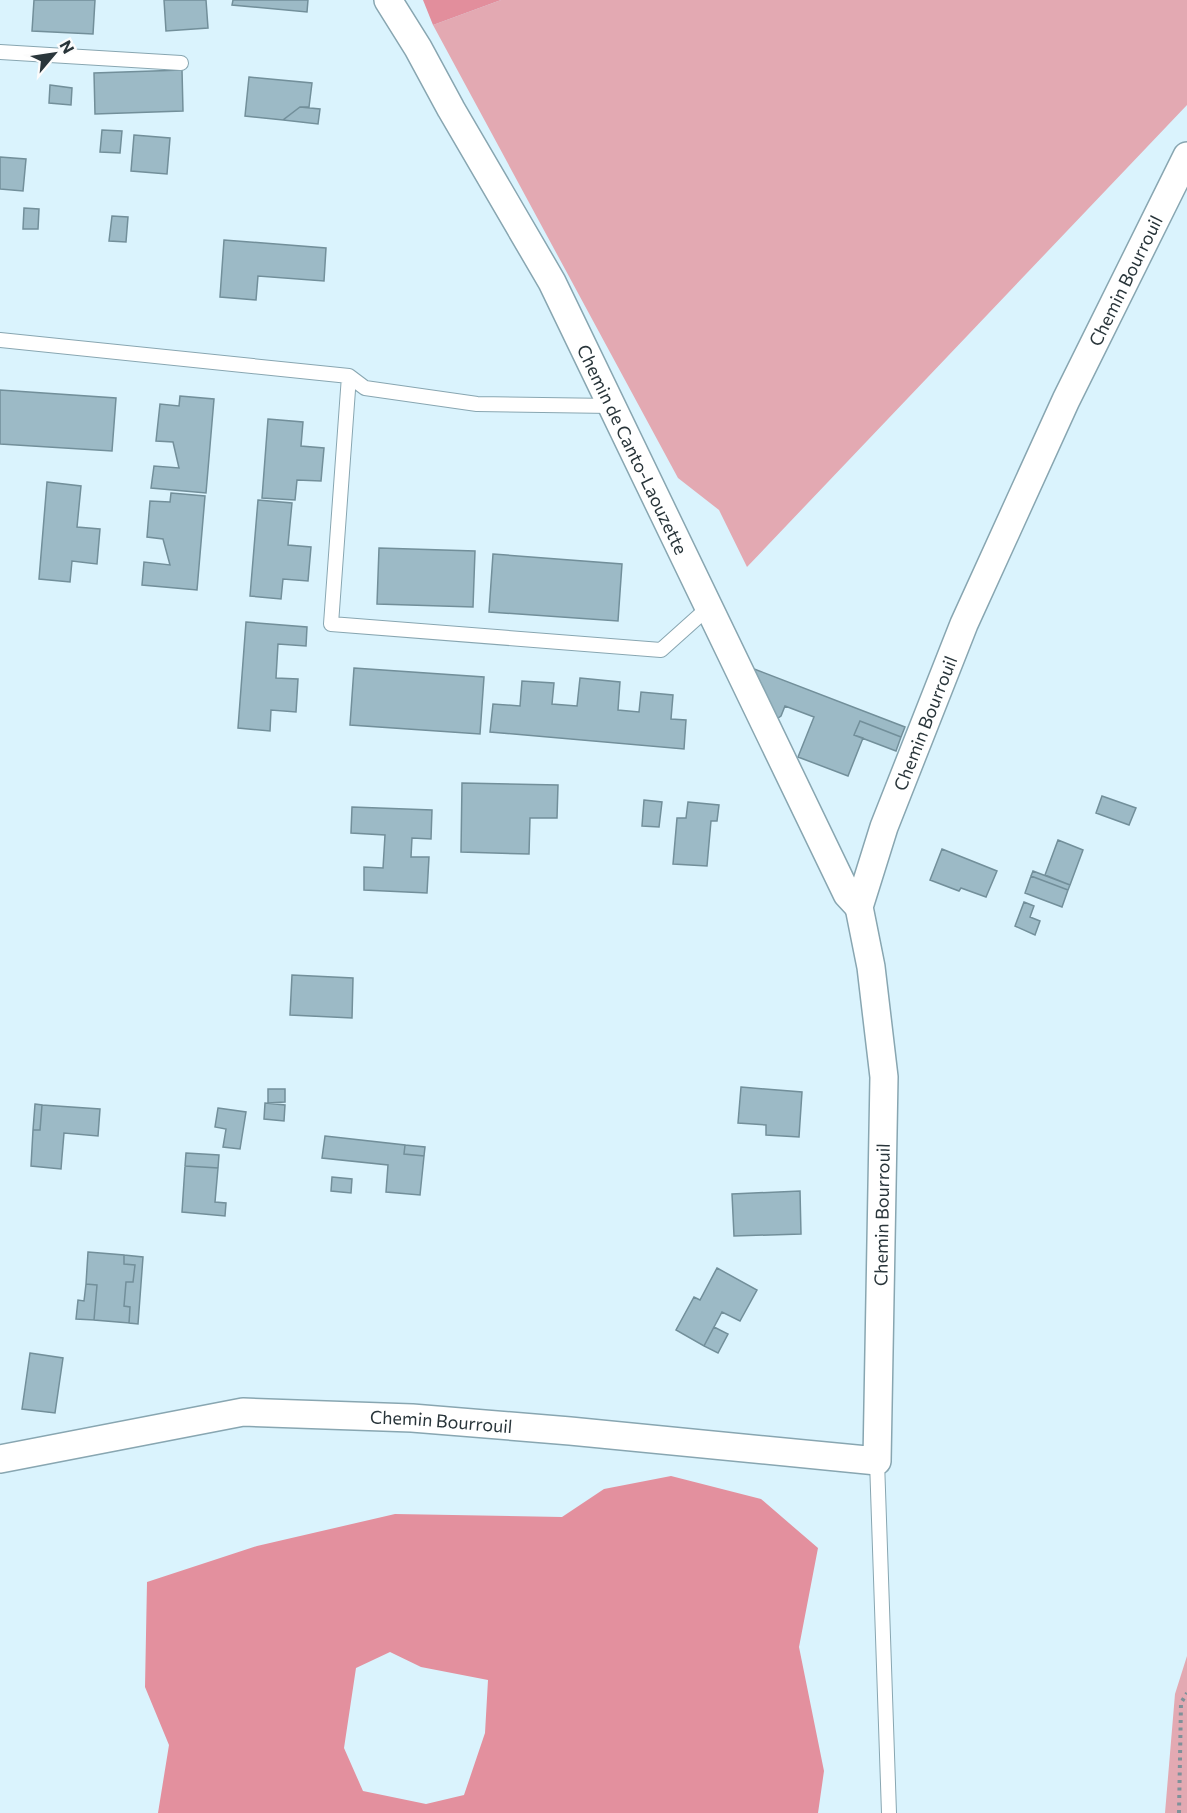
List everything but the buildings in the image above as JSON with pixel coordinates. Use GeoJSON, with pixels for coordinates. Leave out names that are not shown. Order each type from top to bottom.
{"type":"FeatureCollection","features":[{"type":"Feature","properties":{"kind":"street","name":"Chemin de Canto-Laouzette"},"geometry":{"type":"LineString","coordinates":[[388,0],[418,48],[451,110],[552,282],[847,894],[859,907]]}},
{"type":"Feature","properties":{"kind":"street","name":"Chemin Bourrouil"},"geometry":{"type":"LineString","coordinates":[[0,1459],[243,1412],[412,1418],[877,1461],[884,1077],[871,967],[859,907],[884,827],[964,624],[1066,400],[1187,156]]}},
{"type":"Feature","properties":{"kind":"lane"},"geometry":{"type":"LineString","coordinates":[[0,52],[180,63]]}},
{"type":"Feature","properties":{"kind":"lane"},"geometry":{"type":"LineString","coordinates":[[0,340],[348,376],[365,387],[477,404],[612,405]]}},
{"type":"Feature","properties":{"kind":"lane"},"geometry":{"type":"LineString","coordinates":[[348,376],[331,624],[661,650],[709,607]]}},
{"type":"Feature","properties":{"kind":"lane"},"geometry":{"type":"LineString","coordinates":[[877,1461],[889,1813]]}},
{"type":"Feature","properties":{"kind":"path"},"geometry":{"type":"LineString","coordinates":[[1179,1813],[1181,1703],[1187,1693]]}},
{"type":"Feature","properties":{"kind":"shaded area"},"geometry":{"type":"Polygon","coordinates":[[[423,0],[501,0],[433,25],[423,0]]]}},
{"type":"Feature","properties":{"kind":"shaded area"},"geometry":{"type":"Polygon","coordinates":[[[501,0],[1187,0],[1187,105],[747,567],[719,510],[678,478],[433,25],[501,0]]]}},
{"type":"Feature","properties":{"kind":"shaded area"},"geometry":{"type":"Polygon","coordinates":[[[671,1476],[761,1499],[818,1548],[799,1647],[824,1771],[818,1813],[158,1813],[169,1745],[145,1687],[147,1582],[257,1546],[395,1514],[562,1517],[604,1489],[671,1476]],[[390,1652],[356,1668],[344,1748],[363,1791],[426,1804],[464,1795],[485,1733],[488,1680],[421,1667],[390,1652]]]}},
{"type":"Feature","properties":{"kind":"shaded area"},"geometry":{"type":"Polygon","coordinates":[[[1187,1656],[1187,1813],[1165,1813],[1175,1694],[1187,1656]]]}}]}
